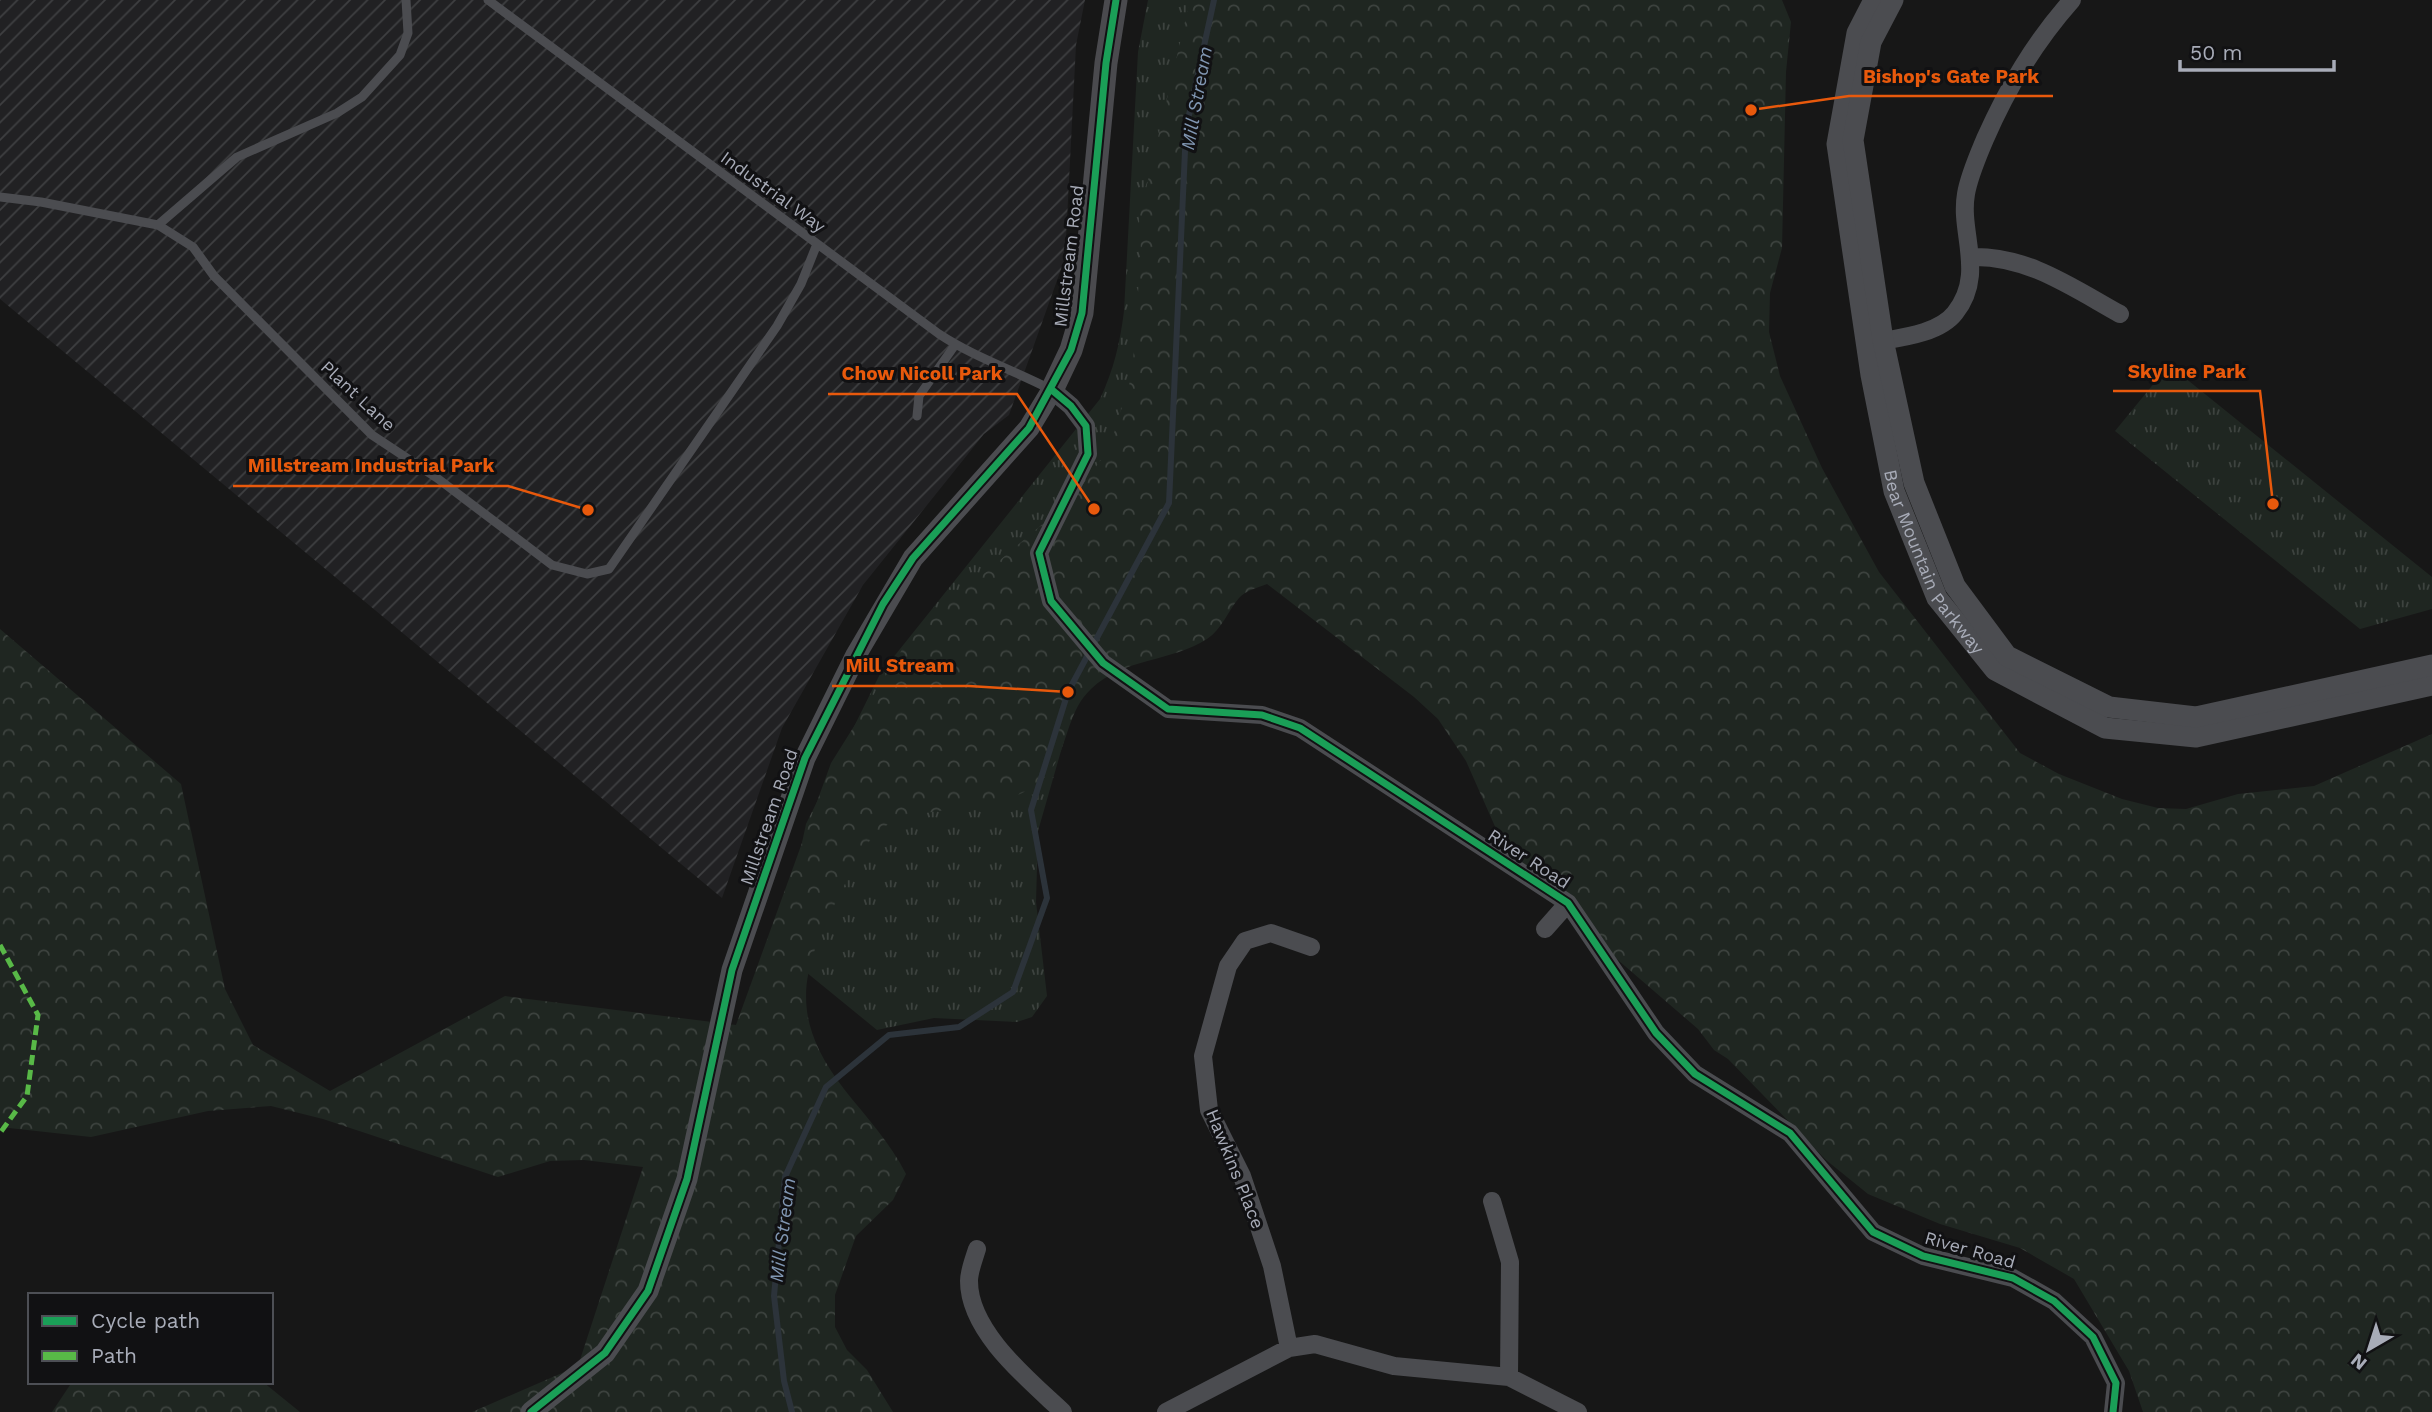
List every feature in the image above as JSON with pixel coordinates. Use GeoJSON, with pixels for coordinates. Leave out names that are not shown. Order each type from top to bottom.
{"type":"FeatureCollection","features":[{"type":"Feature","properties":{"kind":"main road","name":"Millstream Road"},"geometry":{"type":"LineString","coordinates":[[1052,390],[1071,350],[1082,313],[1106,64],[1115,0]]}},
{"type":"Feature","properties":{"kind":"street","name":"Bear Mountain Parkway"},"geometry":{"type":"LineString","coordinates":[[1874,0],[1857,33],[1837,145],[1875,342],[1913,483],[1955,586],[2007,656],[2109,707],[2196,717],[2432,665]]}},
{"type":"Feature","properties":{"kind":"street","name":"Bear Mountain Parkway"},"geometry":{"type":"LineString","coordinates":[[1892,0],[1871,42],[1853,140],[1894,491],[1937,598],[1995,670],[2105,727],[2196,737],[2432,685]]}},
{"type":"Feature","properties":{"kind":"street"},"geometry":{"type":"LineString","coordinates":[[1875,342],[1934,328],[1953,316],[1965,296],[1971,257],[1965,196],[1979,153],[2006,91],[2039,37],[2072,0]]}},
{"type":"Feature","properties":{"kind":"street"},"geometry":{"type":"LineString","coordinates":[[1971,257],[2002,258],[2039,270],[2120,314]]}},
{"type":"Feature","properties":{"kind":"street","name":"River Road"},"geometry":{"type":"LineString","coordinates":[[1052,390],[1071,406],[1086,426],[1088,454],[1039,553],[1051,601],[1103,663],[1168,709],[1262,715],[1300,728],[1568,903],[1656,1033],[1695,1074],[1790,1133],[1874,1231],[1923,1256],[2013,1278],[2054,1301],[2092,1337],[2116,1383],[2113,1412]]}},
{"type":"Feature","properties":{"kind":"street","name":"Millstream Road"},"geometry":{"type":"LineString","coordinates":[[531,1412],[605,1353],[648,1291],[688,1179],[732,970],[805,758],[856,655],[913,558],[1029,428],[1052,390]]}},
{"type":"Feature","properties":{"kind":"street"},"geometry":{"type":"LineString","coordinates":[[1545,929],[1568,903]]}},
{"type":"Feature","properties":{"kind":"street","name":"Hawkins Place"},"geometry":{"type":"LineString","coordinates":[[1289,1348],[1272,1266],[1242,1176],[1209,1110],[1203,1056],[1228,966],[1245,941],[1271,933],[1311,947]]}},
{"type":"Feature","properties":{"kind":"street"},"geometry":{"type":"LineString","coordinates":[[1492,1201],[1510,1262],[1509,1377]]}},
{"type":"Feature","properties":{"kind":"street"},"geometry":{"type":"LineString","coordinates":[[977,1249],[969,1281],[976,1314],[1007,1359],[1063,1412]]}},
{"type":"Feature","properties":{"kind":"street"},"geometry":{"type":"LineString","coordinates":[[1166,1412],[1289,1348],[1315,1344],[1394,1366],[1509,1377],[1578,1412]]}},
{"type":"Feature","properties":{"kind":"lane"},"geometry":{"type":"LineString","coordinates":[[0,197],[41,202],[158,225],[237,157],[337,113],[362,97],[400,55],[408,33],[405,0]]}},
{"type":"Feature","properties":{"kind":"lane","name":"Industrial Way"},"geometry":{"type":"LineString","coordinates":[[488,0],[955,345],[1052,390]]}},
{"type":"Feature","properties":{"kind":"lane","name":"Plant Lane"},"geometry":{"type":"LineString","coordinates":[[158,225],[193,247],[214,276],[372,435],[437,478],[552,565],[587,575],[609,569],[626,547],[776,326],[801,284],[817,244]]}},
{"type":"Feature","properties":{"kind":"lane"},"geometry":{"type":"LineString","coordinates":[[916,416],[919,396],[955,345]]}},
{"type":"Feature","properties":{"kind":"shaded area"},"geometry":{"type":"Polygon","coordinates":[[[0,0],[1085,0],[1076,45],[1065,258],[1009,415],[984,434],[863,585],[782,728],[722,898],[0,299],[0,0]]]}},
{"type":"Feature","properties":{"kind":"green space"},"geometry":{"type":"Polygon","coordinates":[[[1148,0],[1274,0],[1092,668],[1067,730],[1038,831],[1036,902],[1047,996],[1032,1017],[1017,1022],[934,1018],[877,1030],[779,950],[806,824],[880,674],[1100,399],[1105,388],[1116,356],[1124,311],[1138,52],[1148,0]]]}},
{"type":"Feature","properties":{"kind":"green space"},"geometry":{"type":"Polygon","coordinates":[[[1190,0],[1782,0],[1791,22],[1786,72],[1782,248],[1770,293],[1769,332],[1780,376],[1822,468],[1879,572],[2020,753],[2059,774],[2122,799],[2158,808],[2186,809],[2238,794],[2314,786],[2432,734],[2432,1412],[2143,1412],[2129,1371],[2074,1279],[2020,1248],[1940,1224],[1868,1194],[1826,1160],[1728,1059],[1714,1050],[1698,1029],[1539,892],[1520,870],[1501,840],[1466,761],[1438,719],[1414,697],[1267,584],[1242,596],[1207,639],[1178,652],[1118,671],[1091,689],[1076,710],[1051,770],[1026,791],[992,803],[918,814],[900,819],[880,830],[858,858],[828,918],[817,943],[806,990],[807,1013],[814,1037],[844,1089],[885,1140],[906,1174],[893,1200],[856,1236],[835,1295],[835,1327],[847,1350],[867,1370],[893,1412],[472,1412],[578,1366],[643,1167],[584,1160],[550,1161],[498,1177],[323,1119],[271,1106],[208,1111],[91,1137],[0,1127],[0,629],[181,784],[225,989],[253,1045],[330,1091],[505,996],[736,1025],[831,763],[903,648],[920,628],[1072,499],[1109,449],[1132,375],[1141,252],[1139,219],[1190,0]]]}},
{"type":"Feature","properties":{"kind":"green space"},"geometry":{"type":"Polygon","coordinates":[[[2169,365],[2432,577],[2432,609],[2360,629],[2115,431],[2169,365]]]}},
{"type":"Feature","properties":{"kind":"green space"},"geometry":{"type":"Polygon","coordinates":[[[71,1384],[265,1384],[300,1412],[52,1412],[71,1384]]]}},
{"type":"Feature","properties":{"kind":"waterway","name":"Mill Stream"},"geometry":{"type":"LineString","coordinates":[[792,1412],[784,1381],[774,1296],[785,1177],[826,1087],[889,1035],[959,1027],[1013,992],[1047,898],[1031,810],[1068,692],[1169,503],[1186,129],[1214,0]]}},
{"type":"Feature","properties":{"kind":"marked path"},"geometry":{"type":"LineString","coordinates":[[0,945],[38,1015],[27,1096],[0,1133]]}},
{"type":"Feature","properties":{"kind":"cycle path"},"geometry":{"type":"LineString","coordinates":[[531,1412],[605,1353],[648,1291],[687,1179],[732,970],[805,758],[883,604],[913,558],[1029,428],[1071,350],[1082,313],[1106,63],[1116,0]]}},
{"type":"Feature","properties":{"kind":"cycle path"},"geometry":{"type":"LineString","coordinates":[[1052,390],[1071,406],[1086,426],[1088,454],[1039,553],[1051,601],[1103,663],[1168,709],[1262,715],[1300,728],[1568,903],[1656,1033],[1695,1074],[1790,1133],[1873,1232],[1923,1256],[2013,1278],[2054,1301],[2093,1337],[2116,1383],[2113,1412]]}},
{"type":"Feature","properties":{"kind":"place","name":"Bishop's Gate Park"},"geometry":{"type":"Point","coordinates":[1751,110]}},
{"type":"Feature","properties":{"kind":"place","name":"Skyline Park"},"geometry":{"type":"Point","coordinates":[2273,504]}},
{"type":"Feature","properties":{"kind":"place","name":"Chow Nicoll Park"},"geometry":{"type":"Point","coordinates":[1094,509]}},
{"type":"Feature","properties":{"kind":"place","name":"Millstream Industrial Park"},"geometry":{"type":"Point","coordinates":[588,510]}},
{"type":"Feature","properties":{"kind":"place","name":"Mill Stream"},"geometry":{"type":"Point","coordinates":[1068,692]}}]}
